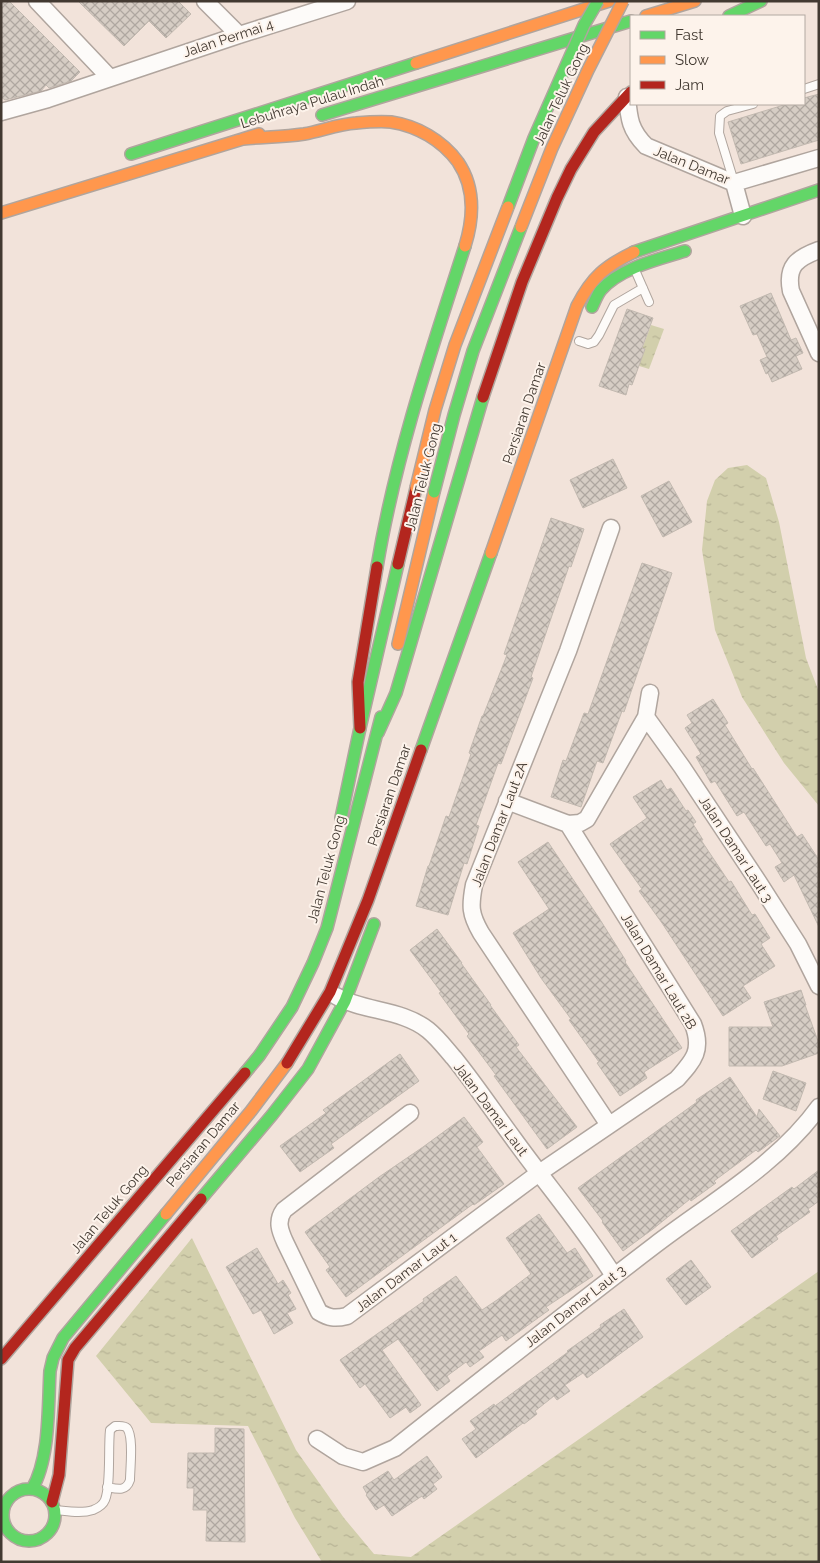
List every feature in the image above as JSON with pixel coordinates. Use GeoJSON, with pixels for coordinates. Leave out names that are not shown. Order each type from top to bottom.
{"type":"FeatureCollection","features":[{"type":"Feature","properties":{"kind":"main road","name":"Jalan Teluk Gong"},"geometry":{"type":"LineString","coordinates":[[338,832],[360,728],[416,488],[435,410],[455,345],[534,138],[580,33],[598,1]]}},
{"type":"Feature","properties":{"kind":"main road","name":"Lebuhraya Pulau Indah"},"geometry":{"type":"LineString","coordinates":[[121,157],[608,1]]}},
{"type":"Feature","properties":{"kind":"main road","name":"Jalan Teluk Gong"},"geometry":{"type":"LineString","coordinates":[[1,1359],[259,1056],[292,1007],[318,951],[327,928],[378,733],[434,492],[473,351],[548,157],[588,70],[623,1]]}},
{"type":"Feature","properties":{"kind":"main road"},"geometry":{"type":"LineString","coordinates":[[649,15],[695,1]]}},
{"type":"Feature","properties":{"kind":"main road"},"geometry":{"type":"LineString","coordinates":[[731,15],[762,1]]}},
{"type":"Feature","properties":{"kind":"main road","name":"Lebuhraya Pulau Indah"},"geometry":{"type":"LineString","coordinates":[[308,119],[630,21]]}},
{"type":"Feature","properties":{"kind":"main road"},"geometry":{"type":"LineString","coordinates":[[378,733],[396,693],[489,376],[522,282],[571,169],[594,132],[629,95]]}},
{"type":"Feature","properties":{"kind":"main road"},"geometry":{"type":"LineString","coordinates":[[243,139],[302,134],[355,123],[390,122],[424,132],[443,145],[464,171],[471,191],[472,211],[469,234],[435,339],[384,525],[358,682],[360,728]]}},
{"type":"Feature","properties":{"kind":"main road","name":"Lebuhraya Pulau Indah"},"geometry":{"type":"LineString","coordinates":[[1,215],[24,206],[289,125]]}},
{"type":"Feature","properties":{"kind":"main road","name":"Persiaran Damar"},"geometry":{"type":"LineString","coordinates":[[32,1489],[42,1469],[50,1371],[53,1358],[60,1343],[285,1066],[330,992],[368,900],[514,488],[567,332],[586,286],[599,271],[638,250],[819,190]]}},
{"type":"Feature","properties":{"kind":"main road"},"geometry":{"type":"LineString","coordinates":[[589,315],[602,290],[616,278],[634,268],[694,247]]}},
{"type":"Feature","properties":{"kind":"main road","name":"Jalan Teluk Gong"},"geometry":{"type":"LineString","coordinates":[[306,977],[309,956],[326,888]]}},
{"type":"Feature","properties":{"kind":"main road"},"geometry":{"type":"LineString","coordinates":[[53,1506],[46,1495],[32,1489],[6,1493],[3,1521],[13,1536],[21,1540],[39,1539],[52,1528],[54,1519],[53,1506],[59,1475],[68,1360],[75,1348],[272,1115],[308,1068],[346,1001],[378,912]]}},
{"type":"Feature","properties":{"kind":"street"},"geometry":{"type":"LineString","coordinates":[[37,1],[110,78]]}},
{"type":"Feature","properties":{"kind":"street"},"geometry":{"type":"LineString","coordinates":[[205,1],[239,34]]}},
{"type":"Feature","properties":{"kind":"street","name":"Jalan Permai 4"},"geometry":{"type":"LineString","coordinates":[[1,112],[48,99],[239,34],[347,1]]}},
{"type":"Feature","properties":{"kind":"street","name":"Jalan Damar"},"geometry":{"type":"LineString","coordinates":[[629,95],[629,118],[636,136],[646,146],[734,183],[819,158]]}},
{"type":"Feature","properties":{"kind":"street"},"geometry":{"type":"LineString","coordinates":[[734,183],[743,216]]}},
{"type":"Feature","properties":{"kind":"street"},"geometry":{"type":"LineString","coordinates":[[819,250],[803,256],[795,263],[790,272],[789,282],[791,291],[819,353]]}},
{"type":"Feature","properties":{"kind":"street","name":"Jalan Damar Laut 2A"},"geometry":{"type":"LineString","coordinates":[[609,1125],[474,920],[471,912],[471,899],[474,885],[568,651],[611,528]]}},
{"type":"Feature","properties":{"kind":"street"},"geometry":{"type":"LineString","coordinates":[[507,801],[568,824],[580,823],[587,819],[646,716],[650,693]]}},
{"type":"Feature","properties":{"kind":"street","name":"Jalan Damar Laut 3"},"geometry":{"type":"LineString","coordinates":[[646,716],[759,883],[798,944],[819,986]]}},
{"type":"Feature","properties":{"kind":"street","name":"Jalan Damar Laut 2B"},"geometry":{"type":"LineString","coordinates":[[539,1173],[677,1078],[691,1063],[697,1050],[698,1036],[683,1006],[568,824]]}},
{"type":"Feature","properties":{"kind":"street","name":"Jalan Damar Laut"},"geometry":{"type":"LineString","coordinates":[[330,992],[346,1001],[407,1018],[427,1030],[463,1069],[614,1276]]}},
{"type":"Feature","properties":{"kind":"street","name":"Jalan Damar Laut 3"},"geometry":{"type":"LineString","coordinates":[[317,1439],[343,1456],[364,1462],[395,1448],[614,1276],[764,1165],[791,1141],[819,1107]]}},
{"type":"Feature","properties":{"kind":"street","name":"Jalan Damar Laut 1"},"geometry":{"type":"LineString","coordinates":[[410,1113],[284,1210],[279,1216],[280,1232],[318,1312],[325,1316],[332,1318],[347,1316],[539,1173]]}},
{"type":"Feature","properties":{"kind":"lane"},"geometry":{"type":"LineString","coordinates":[[805,88],[819,84]]}},
{"type":"Feature","properties":{"kind":"lane"},"geometry":{"type":"LineString","coordinates":[[734,183],[718,133],[720,116],[727,111],[748,105]]}},
{"type":"Feature","properties":{"kind":"lane"},"geometry":{"type":"LineString","coordinates":[[634,268],[649,302]]}},
{"type":"Feature","properties":{"kind":"lane"},"geometry":{"type":"LineString","coordinates":[[579,341],[588,344],[594,342],[599,336],[614,305],[642,288]]}},
{"type":"Feature","properties":{"kind":"lane"},"geometry":{"type":"LineString","coordinates":[[53,1506],[82,1512],[102,1505],[107,1487],[110,1430],[115,1426],[124,1426],[130,1437],[130,1480],[125,1488],[107,1487]]}},
{"type":"Feature","properties":{"kind":"water"},"geometry":{"type":"Polygon","coordinates":[[[651,325],[664,329],[649,369],[636,365],[651,325]]]}},
{"type":"Feature","properties":{"kind":"water"},"geometry":{"type":"Polygon","coordinates":[[[747,465],[766,478],[779,522],[806,658],[819,692],[819,806],[784,763],[742,697],[715,630],[702,550],[707,501],[715,480],[728,468],[747,465]]]}},
{"type":"Feature","properties":{"kind":"water"},"geometry":{"type":"Polygon","coordinates":[[[192,1238],[296,1450],[344,1518],[374,1554],[411,1557],[819,1271],[819,1562],[322,1562],[295,1518],[248,1426],[151,1423],[96,1356],[192,1238]]]}},
{"type":"Feature","properties":{"kind":"building"},"geometry":{"type":"Polygon","coordinates":[[[1,1],[9,1],[80,72],[71,81],[49,88],[46,85],[41,91],[5,100],[1,97],[1,1]]]}},
{"type":"Feature","properties":{"kind":"building"},"geometry":{"type":"Polygon","coordinates":[[[78,1],[178,1],[191,14],[166,38],[149,21],[124,46],[78,1]]]}},
{"type":"Feature","properties":{"kind":"building"},"geometry":{"type":"Polygon","coordinates":[[[819,94],[819,140],[741,164],[728,122],[784,105],[805,105],[805,98],[819,94]]]}},
{"type":"Feature","properties":{"kind":"building"},"geometry":{"type":"Polygon","coordinates":[[[771,293],[791,340],[796,338],[803,353],[796,356],[802,369],[772,382],[760,360],[767,357],[757,334],[753,335],[740,306],[771,293]]]}},
{"type":"Feature","properties":{"kind":"building"},"geometry":{"type":"Polygon","coordinates":[[[627,309],[653,318],[642,348],[645,349],[632,385],[629,384],[626,395],[599,386],[627,309]]]}},
{"type":"Feature","properties":{"kind":"building"},"geometry":{"type":"Polygon","coordinates":[[[613,459],[627,488],[583,508],[570,480],[613,459]]]}},
{"type":"Feature","properties":{"kind":"building"},"geometry":{"type":"Polygon","coordinates":[[[669,481],[692,522],[663,537],[641,496],[669,481]]]}},
{"type":"Feature","properties":{"kind":"building"},"geometry":{"type":"Polygon","coordinates":[[[551,518],[584,529],[548,627],[531,677],[533,678],[501,764],[498,763],[476,825],[479,826],[467,864],[464,863],[448,915],[416,906],[446,816],[449,817],[471,754],[469,753],[482,716],[507,655],[504,654],[551,518]]]}},
{"type":"Feature","properties":{"kind":"building"},"geometry":{"type":"Polygon","coordinates":[[[642,563],[672,573],[624,712],[622,711],[603,763],[597,761],[581,807],[551,797],[563,760],[566,761],[584,713],[588,714],[642,563]]]}},
{"type":"Feature","properties":{"kind":"building"},"geometry":{"type":"Polygon","coordinates":[[[713,699],[728,723],[725,725],[752,769],[797,837],[802,834],[819,860],[819,927],[794,875],[784,882],[775,867],[782,863],[770,844],[766,846],[744,812],[737,816],[715,781],[711,783],[696,757],[701,754],[685,728],[692,723],[687,715],[713,699]]]}},
{"type":"Feature","properties":{"kind":"building"},"geometry":{"type":"Polygon","coordinates":[[[661,780],[667,790],[671,788],[686,811],[688,810],[696,822],[693,824],[703,840],[701,840],[729,882],[731,881],[752,915],[755,914],[770,938],[761,944],[775,966],[743,986],[751,998],[723,1016],[639,891],[642,889],[610,844],[647,818],[633,797],[661,780]]]}},
{"type":"Feature","properties":{"kind":"building"},"geometry":{"type":"Polygon","coordinates":[[[548,842],[682,1048],[644,1072],[647,1078],[620,1096],[513,933],[549,909],[518,862],[548,842]]]}},
{"type":"Feature","properties":{"kind":"building"},"geometry":{"type":"Polygon","coordinates":[[[437,929],[519,1045],[516,1047],[577,1127],[547,1149],[494,1076],[496,1075],[467,1036],[469,1034],[439,993],[441,992],[410,950],[437,929]]]}},
{"type":"Feature","properties":{"kind":"building"},"geometry":{"type":"Polygon","coordinates":[[[801,990],[819,1044],[819,1053],[782,1066],[729,1066],[729,1027],[773,1027],[764,1002],[801,990]]]}},
{"type":"Feature","properties":{"kind":"building"},"geometry":{"type":"Polygon","coordinates":[[[400,1054],[419,1081],[331,1144],[334,1148],[300,1172],[280,1146],[326,1113],[323,1110],[400,1054]]]}},
{"type":"Feature","properties":{"kind":"building"},"geometry":{"type":"Polygon","coordinates":[[[773,1071],[806,1083],[796,1111],[763,1099],[773,1071]]]}},
{"type":"Feature","properties":{"kind":"building"},"geometry":{"type":"Polygon","coordinates":[[[730,1077],[757,1117],[759,1109],[780,1136],[758,1152],[756,1150],[714,1181],[716,1183],[691,1201],[690,1199],[623,1251],[578,1188],[730,1077]]]}},
{"type":"Feature","properties":{"kind":"building"},"geometry":{"type":"Polygon","coordinates":[[[464,1117],[483,1142],[477,1147],[504,1184],[473,1204],[346,1297],[326,1270],[330,1267],[305,1232],[464,1117]]]}},
{"type":"Feature","properties":{"kind":"building"},"geometry":{"type":"Polygon","coordinates":[[[819,1170],[819,1201],[808,1209],[810,1212],[776,1236],[778,1239],[752,1258],[731,1231],[819,1170]]]}},
{"type":"Feature","properties":{"kind":"building"},"geometry":{"type":"Polygon","coordinates":[[[539,1214],[567,1253],[575,1248],[593,1276],[546,1307],[549,1310],[506,1341],[502,1335],[479,1351],[484,1357],[470,1367],[466,1362],[447,1376],[450,1381],[437,1391],[398,1339],[382,1350],[421,1405],[410,1413],[406,1407],[390,1418],[365,1384],[360,1388],[340,1360],[456,1276],[482,1310],[497,1300],[531,1274],[506,1238],[539,1214]]]}},
{"type":"Feature","properties":{"kind":"building"},"geometry":{"type":"Polygon","coordinates":[[[257,1248],[278,1284],[283,1280],[291,1293],[288,1295],[296,1309],[287,1313],[293,1323],[274,1334],[261,1310],[253,1314],[226,1267],[257,1248]]]}},
{"type":"Feature","properties":{"kind":"building"},"geometry":{"type":"Polygon","coordinates":[[[691,1260],[711,1287],[686,1305],[666,1279],[691,1260]]]}},
{"type":"Feature","properties":{"kind":"building"},"geometry":{"type":"Polygon","coordinates":[[[624,1309],[643,1337],[587,1378],[583,1373],[565,1385],[570,1391],[557,1400],[554,1396],[535,1411],[537,1414],[476,1458],[462,1439],[476,1429],[470,1421],[494,1404],[495,1406],[601,1327],[600,1325],[624,1309]]]}},
{"type":"Feature","properties":{"kind":"building"},"geometry":{"type":"Polygon","coordinates":[[[215,1428],[244,1429],[245,1542],[206,1541],[207,1510],[193,1510],[194,1488],[187,1488],[188,1453],[215,1453],[215,1428]]]}},
{"type":"Feature","properties":{"kind":"building"},"geometry":{"type":"Polygon","coordinates":[[[427,1456],[442,1477],[433,1484],[437,1489],[424,1499],[422,1496],[392,1516],[384,1505],[376,1510],[363,1487],[388,1471],[394,1480],[427,1456]]]}},
{"type":"Feature","properties":{"kind":"traffic: fast"},"geometry":{"type":"LineString","coordinates":[[508,207],[534,138],[584,25],[598,1]]}},
{"type":"Feature","properties":{"kind":"traffic: fast"},"geometry":{"type":"LineString","coordinates":[[731,15],[761,1]]}},
{"type":"Feature","properties":{"kind":"traffic: fast"},"geometry":{"type":"LineString","coordinates":[[322,115],[630,21]]}},
{"type":"Feature","properties":{"kind":"traffic: fast"},"geometry":{"type":"LineString","coordinates":[[131,154],[416,63]]}},
{"type":"Feature","properties":{"kind":"traffic: fast"},"geometry":{"type":"LineString","coordinates":[[634,252],[819,190]]}},
{"type":"Feature","properties":{"kind":"traffic: fast"},"geometry":{"type":"LineString","coordinates":[[434,492],[473,351],[521,227]]}},
{"type":"Feature","properties":{"kind":"traffic: fast"},"geometry":{"type":"LineString","coordinates":[[377,567],[404,445],[465,246]]}},
{"type":"Feature","properties":{"kind":"traffic: fast"},"geometry":{"type":"LineString","coordinates":[[592,307],[601,290],[618,276],[640,265],[685,251]]}},
{"type":"Feature","properties":{"kind":"traffic: fast"},"geometry":{"type":"LineString","coordinates":[[378,733],[396,693],[483,397]]}},
{"type":"Feature","properties":{"kind":"traffic: fast"},"geometry":{"type":"LineString","coordinates":[[421,750],[491,553]]}},
{"type":"Feature","properties":{"kind":"traffic: fast"},"geometry":{"type":"LineString","coordinates":[[341,818],[398,564]]}},
{"type":"Feature","properties":{"kind":"traffic: fast"},"geometry":{"type":"LineString","coordinates":[[245,1073],[259,1056],[292,1007],[327,928],[381,717]]}},
{"type":"Feature","properties":{"kind":"traffic: fast"},"geometry":{"type":"LineString","coordinates":[[201,1199],[308,1069],[345,1001],[374,924]]}},
{"type":"Feature","properties":{"kind":"traffic: fast"},"geometry":{"type":"LineString","coordinates":[[32,1489],[38,1477],[45,1448],[50,1371],[53,1358],[63,1338],[166,1214]]}},
{"type":"Feature","properties":{"kind":"traffic: fast"},"geometry":{"type":"LineString","coordinates":[[29,1489],[39,1491],[47,1497],[53,1505],[55,1515],[53,1525],[47,1533],[39,1539],[29,1541],[19,1539],[11,1533],[5,1525],[3,1515],[5,1505],[11,1497],[19,1491],[29,1489]]}},
{"type":"Feature","properties":{"kind":"traffic: slow"},"geometry":{"type":"LineString","coordinates":[[416,63],[609,1]]}},
{"type":"Feature","properties":{"kind":"traffic: slow"},"geometry":{"type":"LineString","coordinates":[[521,227],[552,148],[588,70],[623,1]]}},
{"type":"Feature","properties":{"kind":"traffic: slow"},"geometry":{"type":"LineString","coordinates":[[649,15],[695,1]]}},
{"type":"Feature","properties":{"kind":"traffic: slow"},"geometry":{"type":"LineString","coordinates":[[243,139],[289,136],[343,125],[374,122],[401,124],[428,135],[452,154],[468,182],[471,213],[465,246]]}},
{"type":"Feature","properties":{"kind":"traffic: slow"},"geometry":{"type":"LineString","coordinates":[[1,213],[259,134]]}},
{"type":"Feature","properties":{"kind":"traffic: slow"},"geometry":{"type":"LineString","coordinates":[[416,488],[435,410],[455,345],[508,207]]}},
{"type":"Feature","properties":{"kind":"traffic: slow"},"geometry":{"type":"LineString","coordinates":[[491,553],[577,306],[588,287],[600,273],[634,252]]}},
{"type":"Feature","properties":{"kind":"traffic: slow"},"geometry":{"type":"LineString","coordinates":[[398,644],[434,492]]}},
{"type":"Feature","properties":{"kind":"traffic: slow"},"geometry":{"type":"LineString","coordinates":[[166,1214],[251,1111],[287,1063]]}},
{"type":"Feature","properties":{"kind":"traffic: jam"},"geometry":{"type":"LineString","coordinates":[[483,397],[522,282],[571,169],[594,132],[630,93]]}},
{"type":"Feature","properties":{"kind":"traffic: jam"},"geometry":{"type":"LineString","coordinates":[[398,564],[416,488]]}},
{"type":"Feature","properties":{"kind":"traffic: jam"},"geometry":{"type":"LineString","coordinates":[[360,728],[358,682],[377,567]]}},
{"type":"Feature","properties":{"kind":"traffic: jam"},"geometry":{"type":"LineString","coordinates":[[287,1063],[330,992],[368,900],[421,750]]}},
{"type":"Feature","properties":{"kind":"traffic: jam"},"geometry":{"type":"LineString","coordinates":[[1,1359],[245,1073]]}},
{"type":"Feature","properties":{"kind":"traffic: jam"},"geometry":{"type":"LineString","coordinates":[[52,1502],[59,1475],[68,1360],[75,1348],[201,1199]]}}]}
